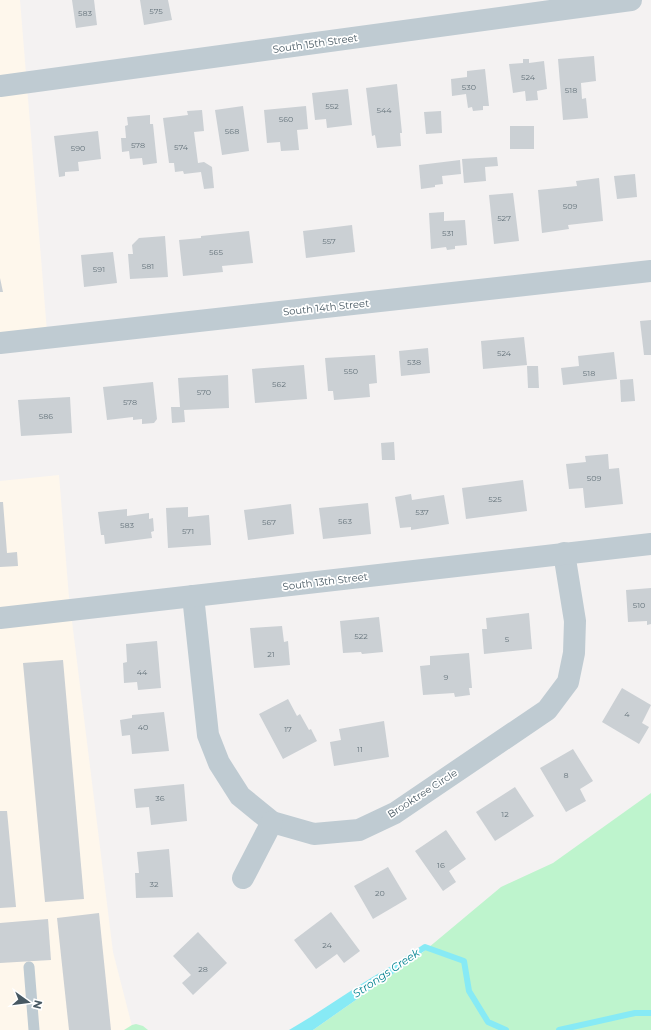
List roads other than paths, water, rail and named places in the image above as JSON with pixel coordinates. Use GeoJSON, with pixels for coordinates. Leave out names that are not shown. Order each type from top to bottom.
{"type":"FeatureCollection","features":[{"type":"Feature","properties":{"kind":"street","name":"South 15th Street"},"geometry":{"type":"LineString","coordinates":[[0,86],[631,0]]}},
{"type":"Feature","properties":{"kind":"street","name":"South 14th Street"},"geometry":{"type":"LineString","coordinates":[[0,343],[651,271]]}},
{"type":"Feature","properties":{"kind":"street","name":"South 13th Street"},"geometry":{"type":"LineString","coordinates":[[0,618],[651,544]]}},
{"type":"Feature","properties":{"kind":"street","name":"Brooktree Circle"},"geometry":{"type":"LineString","coordinates":[[193,596],[208,735],[218,763],[240,796],[272,822],[314,834],[359,830],[395,813],[547,710],[568,682],[574,653],[575,621],[564,553]]}},
{"type":"Feature","properties":{"kind":"street"},"geometry":{"type":"LineString","coordinates":[[243,878],[272,822]]}},
{"type":"Feature","properties":{"kind":"lane"},"geometry":{"type":"LineString","coordinates":[[29,966],[34,1030]]}},
{"type":"Feature","properties":{"kind":"water"},"geometry":{"type":"Polygon","coordinates":[[[412,955],[400,969],[313,1030],[289,1030],[381,972],[412,955]]]}},
{"type":"Feature","properties":{"kind":"waterway","name":"Strongs Creek"},"geometry":{"type":"LineString","coordinates":[[407,959],[425,947],[464,961],[469,991],[488,1022],[506,1030]]}},
{"type":"Feature","properties":{"kind":"waterway","name":"Strongs Creek"},"geometry":{"type":"LineString","coordinates":[[559,1030],[635,1013],[651,1013]]}}]}
